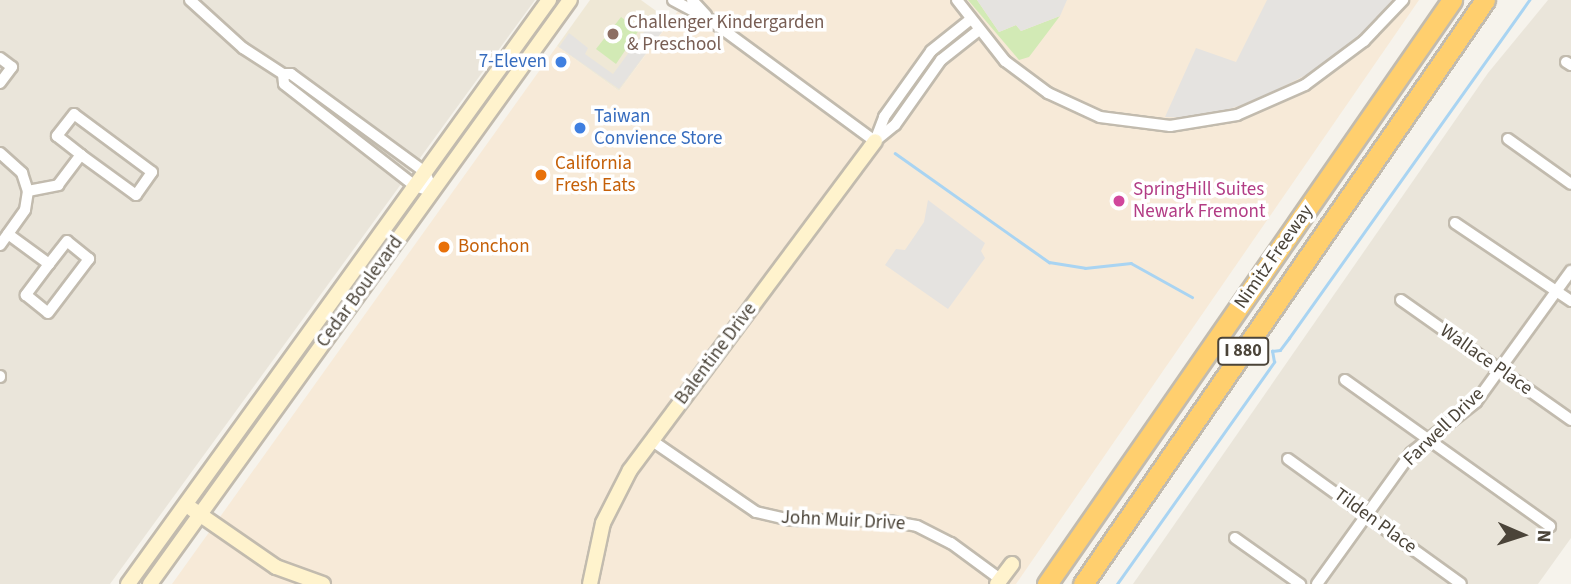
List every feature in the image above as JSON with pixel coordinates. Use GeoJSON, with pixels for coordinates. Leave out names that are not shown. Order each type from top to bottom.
{"type":"FeatureCollection","features":[{"type":"Feature","properties":{"kind":"highway"},"geometry":{"type":"LineString","coordinates":[[1368,120],[1441,0]]}},
{"type":"Feature","properties":{"kind":"highway","name":"Nimitz Freeway"},"geometry":{"type":"LineString","coordinates":[[1047,584],[1452,0]]}},
{"type":"Feature","properties":{"kind":"highway","name":"Nimitz Freeway"},"geometry":{"type":"LineString","coordinates":[[1083,584],[1486,1]]}},
{"type":"Feature","properties":{"kind":"main road","name":"Cedar Boulevard"},"geometry":{"type":"LineString","coordinates":[[128,584],[549,0]]}},
{"type":"Feature","properties":{"kind":"main road","name":"Cedar Boulevard"},"geometry":{"type":"LineString","coordinates":[[150,584],[570,0]]}},
{"type":"Feature","properties":{"kind":"main road","name":"Balentine Drive"},"geometry":{"type":"LineString","coordinates":[[590,584],[611,505],[651,440],[875,141]]}},
{"type":"Feature","properties":{"kind":"main road"},"geometry":{"type":"LineString","coordinates":[[186,504],[276,568],[323,584]]}},
{"type":"Feature","properties":{"kind":"main road"},"geometry":{"type":"LineString","coordinates":[[998,582],[1012,564]]}},
{"type":"Feature","properties":{"kind":"street"},"geometry":{"type":"LineString","coordinates":[[673,0],[710,20],[875,141]]}},
{"type":"Feature","properties":{"kind":"street"},"geometry":{"type":"LineString","coordinates":[[692,0],[710,20]]}},
{"type":"Feature","properties":{"kind":"street"},"geometry":{"type":"LineString","coordinates":[[957,0],[1013,68],[1062,102],[1121,122],[1185,126],[1237,115],[1305,85],[1364,41],[1403,0]]}},
{"type":"Feature","properties":{"kind":"street"},"geometry":{"type":"LineString","coordinates":[[194,2],[243,48],[283,74],[290,74],[425,172],[433,192]]}},
{"type":"Feature","properties":{"kind":"street","name":"Balentine Drive"},"geometry":{"type":"LineString","coordinates":[[875,141],[884,117],[931,51],[971,19]]}},
{"type":"Feature","properties":{"kind":"street","name":"Balentine Drive"},"geometry":{"type":"LineString","coordinates":[[875,141],[895,125],[942,60],[979,30]]}},
{"type":"Feature","properties":{"kind":"street"},"geometry":{"type":"LineString","coordinates":[[0,58],[12,67],[0,83]]}},
{"type":"Feature","properties":{"kind":"street"},"geometry":{"type":"LineString","coordinates":[[283,74],[284,84],[415,186],[433,192]]}},
{"type":"Feature","properties":{"kind":"street"},"geometry":{"type":"LineString","coordinates":[[74,114],[152,172],[136,195],[81,155],[57,136],[74,114]]}},
{"type":"Feature","properties":{"kind":"street"},"geometry":{"type":"LineString","coordinates":[[1508,139],[1571,184]]}},
{"type":"Feature","properties":{"kind":"street"},"geometry":{"type":"LineString","coordinates":[[0,153],[22,173],[28,191],[25,210],[0,245]]}},
{"type":"Feature","properties":{"kind":"street"},"geometry":{"type":"LineString","coordinates":[[28,191],[58,185],[81,155]]}},
{"type":"Feature","properties":{"kind":"street"},"geometry":{"type":"LineString","coordinates":[[1455,223],[1571,301]]}},
{"type":"Feature","properties":{"kind":"street"},"geometry":{"type":"LineString","coordinates":[[8,234],[49,264]]}},
{"type":"Feature","properties":{"kind":"street"},"geometry":{"type":"LineString","coordinates":[[67,241],[89,258],[48,313],[26,295],[49,264],[67,241]]}},
{"type":"Feature","properties":{"kind":"street","name":"Farwell Drive"},"geometry":{"type":"LineString","coordinates":[[1317,584],[1367,514],[1427,438],[1458,418],[1500,369],[1571,271]]}},
{"type":"Feature","properties":{"kind":"street","name":"Wallace Place"},"geometry":{"type":"LineString","coordinates":[[1401,300],[1571,420]]}},
{"type":"Feature","properties":{"kind":"street"},"geometry":{"type":"LineString","coordinates":[[1345,380],[1550,526]]}},
{"type":"Feature","properties":{"kind":"street","name":"John Muir Drive"},"geometry":{"type":"LineString","coordinates":[[651,440],[757,513],[790,520],[917,526],[951,543],[998,582]]}},
{"type":"Feature","properties":{"kind":"street","name":"Tilden Place"},"geometry":{"type":"LineString","coordinates":[[1288,459],[1461,584]]}},
{"type":"Feature","properties":{"kind":"street"},"geometry":{"type":"LineString","coordinates":[[1236,538],[1300,584]]}},
{"type":"Feature","properties":{"kind":"shaded area"},"geometry":{"type":"Polygon","coordinates":[[[0,0],[535,0],[110,584],[0,584],[0,0]]]}},
{"type":"Feature","properties":{"kind":"shaded area","name":"Challenger Kindergarden & Preschool"},"geometry":{"type":"Polygon","coordinates":[[[590,0],[641,0],[670,21],[619,91],[557,46],[590,0]]]}},
{"type":"Feature","properties":{"kind":"shaded area"},"geometry":{"type":"Polygon","coordinates":[[[686,0],[1419,0],[1016,584],[172,584],[557,46],[619,91],[686,0]]]}},
{"type":"Feature","properties":{"kind":"shaded area"},"geometry":{"type":"Polygon","coordinates":[[[977,0],[1067,0],[1060,16],[1021,31],[1016,25],[999,32],[977,0]]]}},
{"type":"Feature","properties":{"kind":"shaded area"},"geometry":{"type":"Polygon","coordinates":[[[1267,0],[1392,0],[1375,23],[1312,72],[1255,101],[1199,118],[1165,117],[1196,48],[1236,62],[1267,0]]]}},
{"type":"Feature","properties":{"kind":"shaded area"},"geometry":{"type":"Polygon","coordinates":[[[1548,0],[1571,0],[1571,538],[1538,584],[1133,584],[1488,73],[1548,0]]]}},
{"type":"Feature","properties":{"kind":"shaded area"},"geometry":{"type":"Polygon","coordinates":[[[649,25],[664,29],[619,89],[559,47],[569,33],[588,48],[585,54],[613,74],[649,25]]]}},
{"type":"Feature","properties":{"kind":"shaded area"},"geometry":{"type":"Polygon","coordinates":[[[928,200],[985,243],[981,251],[985,258],[948,309],[885,265],[896,249],[905,250],[924,222],[928,200]]]}},
{"type":"Feature","properties":{"kind":"green space"},"geometry":{"type":"Polygon","coordinates":[[[968,0],[977,0],[999,32],[1016,25],[1021,31],[1060,16],[1029,57],[1019,60],[968,0]]]}},
{"type":"Feature","properties":{"kind":"green space"},"geometry":{"type":"Polygon","coordinates":[[[621,17],[639,30],[616,64],[596,49],[621,17]]]}},
{"type":"Feature","properties":{"kind":"waterway"},"geometry":{"type":"LineString","coordinates":[[1117,584],[1274,362],[1272,351],[1280,350],[1289,338],[1529,0]]}},
{"type":"Feature","properties":{"kind":"waterway"},"geometry":{"type":"LineString","coordinates":[[895,153],[1049,262],[1085,268],[1131,263],[1192,297]]}},
{"type":"Feature","properties":{"kind":"place","name":"Challenger Kindergarden & Preschool"},"geometry":{"type":"Point","coordinates":[613,34]}},
{"type":"Feature","properties":{"kind":"place","name":"7-Eleven"},"geometry":{"type":"Point","coordinates":[561,62]}},
{"type":"Feature","properties":{"kind":"place","name":"Taiwan Convience Store"},"geometry":{"type":"Point","coordinates":[580,128]}},
{"type":"Feature","properties":{"kind":"place","name":"California Fresh Eats"},"geometry":{"type":"Point","coordinates":[541,175]}},
{"type":"Feature","properties":{"kind":"place","name":"SpringHill Suites Newark Fremont"},"geometry":{"type":"Point","coordinates":[1119,201]}},
{"type":"Feature","properties":{"kind":"place","name":"Bonchon"},"geometry":{"type":"Point","coordinates":[444,247]}}]}
